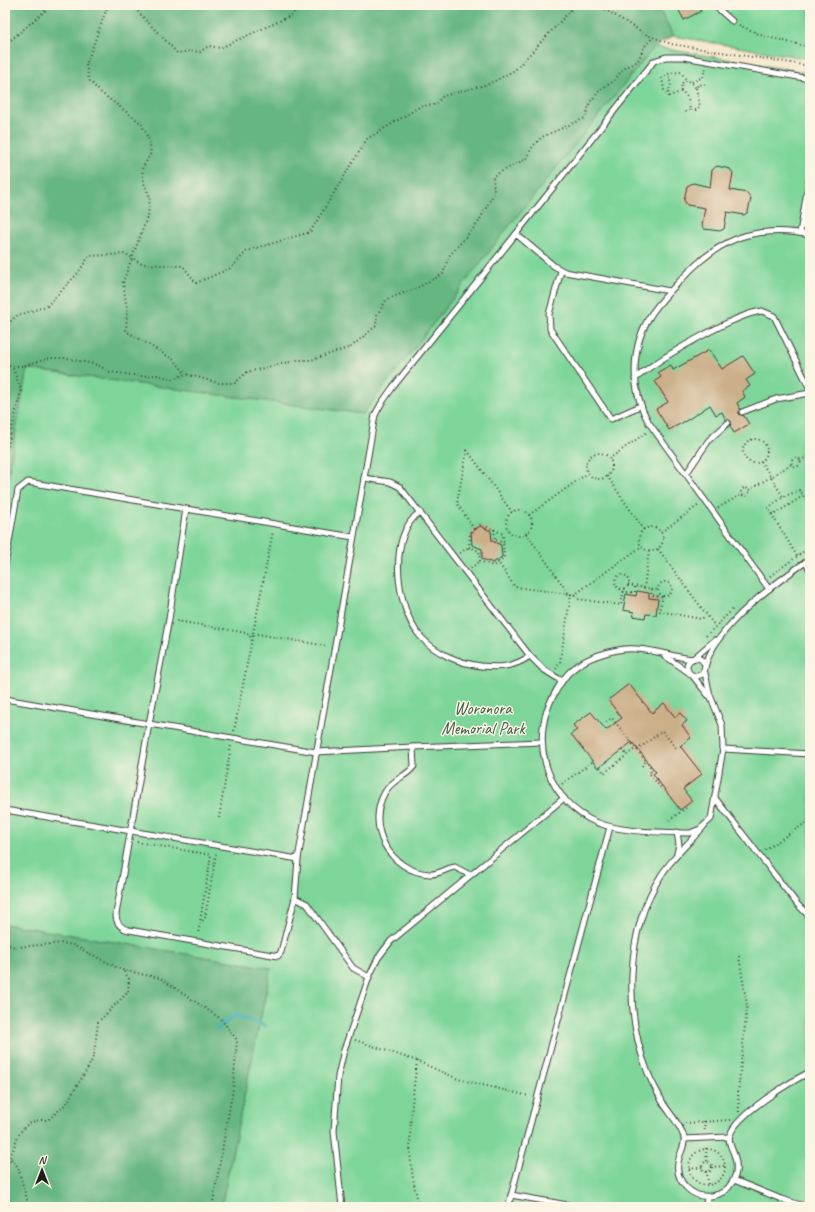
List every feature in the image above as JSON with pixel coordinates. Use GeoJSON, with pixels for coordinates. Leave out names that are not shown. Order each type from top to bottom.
{"type":"FeatureCollection","features":[{"type":"Feature","properties":{"kind":"lane"},"geometry":{"type":"LineString","coordinates":[[714,5],[732,21]]}},
{"type":"Feature","properties":{"kind":"lane"},"geometry":{"type":"LineString","coordinates":[[186,509],[169,619],[116,914],[118,924],[129,930],[279,955],[295,898],[298,859],[373,422],[381,404],[651,63],[674,57],[810,80]]}},
{"type":"Feature","properties":{"kind":"lane"},"geometry":{"type":"LineString","coordinates":[[800,233],[810,174]]}},
{"type":"Feature","properties":{"kind":"lane"},"geometry":{"type":"LineString","coordinates":[[769,589],[653,428],[640,406],[635,379],[636,355],[641,334],[653,312],[670,291],[702,259],[730,242],[745,236],[768,232],[800,233],[810,235]]}},
{"type":"Feature","properties":{"kind":"lane"},"geometry":{"type":"LineString","coordinates":[[516,234],[561,271],[574,275],[670,291]]}},
{"type":"Feature","properties":{"kind":"lane"},"geometry":{"type":"LineString","coordinates":[[561,271],[549,314],[549,326],[553,335],[611,419],[640,406]]}},
{"type":"Feature","properties":{"kind":"lane"},"geometry":{"type":"LineString","coordinates":[[635,379],[652,366],[716,328],[762,311],[774,316],[810,389]]}},
{"type":"Feature","properties":{"kind":"lane"},"geometry":{"type":"LineString","coordinates":[[742,412],[776,399],[810,393]]}},
{"type":"Feature","properties":{"kind":"lane"},"geometry":{"type":"LineString","coordinates":[[686,474],[709,440],[728,424]]}},
{"type":"Feature","properties":{"kind":"lane"},"geometry":{"type":"LineString","coordinates":[[364,478],[397,485],[420,512],[530,656],[542,669],[562,680]]}},
{"type":"Feature","properties":{"kind":"lane"},"geometry":{"type":"LineString","coordinates":[[5,565],[18,490],[28,482],[353,537]]}},
{"type":"Feature","properties":{"kind":"lane"},"geometry":{"type":"LineString","coordinates":[[420,512],[410,521],[404,533],[399,566],[401,595],[409,618],[416,631],[438,651],[449,657],[470,664],[510,667],[530,656]]}},
{"type":"Feature","properties":{"kind":"lane"},"geometry":{"type":"LineString","coordinates":[[690,673],[688,664],[718,638],[769,589],[808,561],[810,571]]}},
{"type":"Feature","properties":{"kind":"lane"},"geometry":{"type":"LineString","coordinates":[[690,673],[698,675],[704,668],[718,638]]}},
{"type":"Feature","properties":{"kind":"lane"},"geometry":{"type":"LineString","coordinates":[[704,826],[694,832],[610,827],[588,818],[564,798],[547,770],[542,742],[543,723],[552,698],[562,680],[578,666],[608,652],[634,649],[659,652],[702,661],[711,699],[722,725],[723,749],[712,816],[704,826],[676,856],[654,888],[642,916],[634,952],[632,994],[638,1039],[646,1066],[657,1092],[677,1123],[684,1139],[684,1146],[678,1161],[679,1176],[689,1190],[707,1197],[716,1196],[725,1191],[734,1180],[736,1161],[729,1136]]}},
{"type":"Feature","properties":{"kind":"lane"},"geometry":{"type":"LineString","coordinates":[[659,652],[690,673],[711,699]]}},
{"type":"Feature","properties":{"kind":"lane"},"geometry":{"type":"LineString","coordinates":[[5,699],[232,739],[316,752],[542,742]]}},
{"type":"Feature","properties":{"kind":"lane"},"geometry":{"type":"LineString","coordinates":[[412,747],[414,766],[390,784],[381,801],[378,825],[382,840],[395,859],[417,871],[433,874],[455,867],[470,875]]}},
{"type":"Feature","properties":{"kind":"lane"},"geometry":{"type":"LineString","coordinates":[[723,749],[810,754]]}},
{"type":"Feature","properties":{"kind":"lane"},"geometry":{"type":"LineString","coordinates":[[342,1207],[335,1140],[334,1112],[339,1072],[348,1038],[369,977],[378,958],[391,941],[564,798]]}},
{"type":"Feature","properties":{"kind":"lane"},"geometry":{"type":"LineString","coordinates":[[715,798],[798,905],[810,917]]}},
{"type":"Feature","properties":{"kind":"lane"},"geometry":{"type":"LineString","coordinates":[[5,810],[298,859]]}},
{"type":"Feature","properties":{"kind":"lane"},"geometry":{"type":"LineString","coordinates":[[508,1207],[610,827]]}},
{"type":"Feature","properties":{"kind":"lane"},"geometry":{"type":"LineString","coordinates":[[676,856],[679,845],[677,832]]}},
{"type":"Feature","properties":{"kind":"lane"},"geometry":{"type":"LineString","coordinates":[[295,898],[307,904],[355,970],[369,977]]}},
{"type":"Feature","properties":{"kind":"lane"},"geometry":{"type":"LineString","coordinates":[[684,1139],[729,1136],[743,1119],[776,1091],[810,1072]]}},
{"type":"Feature","properties":{"kind":"lane"},"geometry":{"type":"LineString","coordinates":[[734,1180],[781,1199],[806,1207]]}},
{"type":"Feature","properties":{"kind":"lane"},"geometry":{"type":"LineString","coordinates":[[511,1195],[579,1207]]}},
{"type":"Feature","properties":{"kind":"lane"},"geometry":{"type":"LineString","coordinates":[[706,1207],[707,1197]]}},
{"type":"Feature","properties":{"kind":"path"},"geometry":{"type":"LineString","coordinates":[[5,45],[52,5]]}},
{"type":"Feature","properties":{"kind":"path"},"geometry":{"type":"LineString","coordinates":[[108,5],[86,65],[89,80],[100,92],[141,123],[149,140],[151,153],[142,169],[144,183],[150,197],[148,215],[123,282],[127,310],[126,331],[174,360],[186,374],[218,383],[235,383],[247,372],[298,360],[311,360],[351,347],[376,326],[377,315],[387,299],[415,289],[443,274],[449,256],[478,223],[494,193],[493,176],[526,159],[533,146],[542,137],[586,118],[590,102],[600,90],[614,81],[623,69],[638,61],[644,47],[653,37]]}},
{"type":"Feature","properties":{"kind":"path"},"geometry":{"type":"LineString","coordinates":[[133,5],[144,20],[160,34],[177,53],[190,50],[200,52],[208,47],[220,48],[288,17],[303,5]]}},
{"type":"Feature","properties":{"kind":"path"},"geometry":{"type":"LineString","coordinates":[[5,327],[16,316],[47,306],[78,273],[89,256],[126,254],[142,264],[183,266],[196,283],[231,268],[247,251],[310,232],[367,139],[421,106],[435,105],[443,96],[489,84],[515,70],[570,11],[573,5]]}},
{"type":"Feature","properties":{"kind":"path"},"geometry":{"type":"LineString","coordinates":[[598,5],[641,32],[671,44],[810,66]]}},
{"type":"Feature","properties":{"kind":"path"},"geometry":{"type":"LineString","coordinates":[[732,21],[763,36],[810,46]]}},
{"type":"Feature","properties":{"kind":"path"},"geometry":{"type":"LineString","coordinates":[[692,82],[704,77],[707,62]]}},
{"type":"Feature","properties":{"kind":"path"},"geometry":{"type":"LineString","coordinates":[[682,92],[671,97],[665,90],[662,80],[668,74],[681,72],[686,80],[692,82],[696,88],[700,106],[696,110],[685,112]]}},
{"type":"Feature","properties":{"kind":"path"},"geometry":{"type":"LineString","coordinates":[[668,74],[671,84],[668,94]]}},
{"type":"Feature","properties":{"kind":"path"},"geometry":{"type":"LineString","coordinates":[[686,80],[682,84],[682,92],[688,98],[690,110]]}},
{"type":"Feature","properties":{"kind":"path"},"geometry":{"type":"LineString","coordinates":[[696,88],[697,86],[705,84]]}},
{"type":"Feature","properties":{"kind":"path"},"geometry":{"type":"LineString","coordinates":[[5,366],[23,366],[50,358],[66,358],[98,365],[110,372],[141,376],[157,375],[173,379],[186,374]]}},
{"type":"Feature","properties":{"kind":"path"},"geometry":{"type":"LineString","coordinates":[[5,458],[21,390],[12,366]]}},
{"type":"Feature","properties":{"kind":"path"},"geometry":{"type":"LineString","coordinates":[[609,459],[653,428]]}},
{"type":"Feature","properties":{"kind":"path"},"geometry":{"type":"LineString","coordinates":[[756,440],[764,444],[766,453],[761,461],[752,463],[744,457],[743,451],[747,442],[756,440]]}},
{"type":"Feature","properties":{"kind":"path"},"geometry":{"type":"LineString","coordinates":[[474,529],[457,503],[467,450],[512,512]]}},
{"type":"Feature","properties":{"kind":"path"},"geometry":{"type":"LineString","coordinates":[[598,454],[609,459],[612,467],[606,476],[597,479],[588,473],[586,464],[591,457],[598,454]]}},
{"type":"Feature","properties":{"kind":"path"},"geometry":{"type":"LineString","coordinates":[[792,464],[798,466],[800,461],[810,455]]}},
{"type":"Feature","properties":{"kind":"path"},"geometry":{"type":"LineString","coordinates":[[714,511],[742,494],[747,495],[749,490],[792,464],[791,461],[794,458],[800,461]]}},
{"type":"Feature","properties":{"kind":"path"},"geometry":{"type":"LineString","coordinates":[[761,461],[783,497]]}},
{"type":"Feature","properties":{"kind":"path"},"geometry":{"type":"LineString","coordinates":[[529,515],[588,473]]}},
{"type":"Feature","properties":{"kind":"path"},"geometry":{"type":"LineString","coordinates":[[606,476],[644,530]]}},
{"type":"Feature","properties":{"kind":"path"},"geometry":{"type":"LineString","coordinates":[[742,494],[744,488],[749,490]]}},
{"type":"Feature","properties":{"kind":"path"},"geometry":{"type":"LineString","coordinates":[[797,556],[768,508],[783,497],[800,490],[810,507]]}},
{"type":"Feature","properties":{"kind":"path"},"geometry":{"type":"LineString","coordinates":[[771,514],[797,501],[796,500],[803,496]]}},
{"type":"Feature","properties":{"kind":"path"},"geometry":{"type":"LineString","coordinates":[[661,532],[706,500]]}},
{"type":"Feature","properties":{"kind":"path"},"geometry":{"type":"LineString","coordinates":[[520,510],[529,515],[532,524],[526,533],[516,535],[509,530],[507,519],[512,512],[520,510]]}},
{"type":"Feature","properties":{"kind":"path"},"geometry":{"type":"LineString","coordinates":[[220,818],[232,739],[274,524]]}},
{"type":"Feature","properties":{"kind":"path"},"geometry":{"type":"LineString","coordinates":[[469,547],[470,532],[481,524],[503,534]]}},
{"type":"Feature","properties":{"kind":"path"},"geometry":{"type":"LineString","coordinates":[[652,528],[661,532],[663,541],[658,549],[649,551],[642,546],[639,539],[644,530],[652,528]]}},
{"type":"Feature","properties":{"kind":"path"},"geometry":{"type":"LineString","coordinates":[[494,530],[495,540],[504,543]]}},
{"type":"Feature","properties":{"kind":"path"},"geometry":{"type":"LineString","coordinates":[[503,534],[509,530]]}},
{"type":"Feature","properties":{"kind":"path"},"geometry":{"type":"LineString","coordinates":[[526,533],[571,594],[560,662],[552,675]]}},
{"type":"Feature","properties":{"kind":"path"},"geometry":{"type":"LineString","coordinates":[[480,561],[493,566],[504,558],[503,534]]}},
{"type":"Feature","properties":{"kind":"path"},"geometry":{"type":"LineString","coordinates":[[571,594],[642,546]]}},
{"type":"Feature","properties":{"kind":"path"},"geometry":{"type":"LineString","coordinates":[[454,557],[469,547]]}},
{"type":"Feature","properties":{"kind":"path"},"geometry":{"type":"LineString","coordinates":[[469,547],[479,551],[480,561]]}},
{"type":"Feature","properties":{"kind":"path"},"geometry":{"type":"LineString","coordinates":[[658,549],[706,616],[715,626]]}},
{"type":"Feature","properties":{"kind":"path"},"geometry":{"type":"LineString","coordinates":[[644,588],[649,551]]}},
{"type":"Feature","properties":{"kind":"path"},"geometry":{"type":"LineString","coordinates":[[466,572],[480,561]]}},
{"type":"Feature","properties":{"kind":"path"},"geometry":{"type":"LineString","coordinates":[[498,562],[515,586],[578,595],[578,598],[621,605],[623,590],[628,585]]}},
{"type":"Feature","properties":{"kind":"path"},"geometry":{"type":"LineString","coordinates":[[628,585],[627,577],[621,575],[615,580],[616,586],[623,590],[635,592],[635,586]]}},
{"type":"Feature","properties":{"kind":"path"},"geometry":{"type":"LineString","coordinates":[[652,589],[651,595],[662,596],[671,594],[672,586],[664,582],[659,586],[662,596],[660,611],[702,619],[706,616]]}},
{"type":"Feature","properties":{"kind":"path"},"geometry":{"type":"LineString","coordinates":[[628,585],[659,590]]}},
{"type":"Feature","properties":{"kind":"path"},"geometry":{"type":"LineString","coordinates":[[169,619],[247,633],[251,637]]}},
{"type":"Feature","properties":{"kind":"path"},"geometry":{"type":"LineString","coordinates":[[251,637],[257,634],[334,647]]}},
{"type":"Feature","properties":{"kind":"path"},"geometry":{"type":"LineString","coordinates":[[606,722],[612,718],[653,770],[649,773],[662,789]]}},
{"type":"Feature","properties":{"kind":"path"},"geometry":{"type":"LineString","coordinates":[[600,767],[604,773],[662,731],[677,749]]}},
{"type":"Feature","properties":{"kind":"path"},"geometry":{"type":"LineString","coordinates":[[622,750],[627,755]]}},
{"type":"Feature","properties":{"kind":"path"},"geometry":{"type":"LineString","coordinates":[[642,766],[646,761]]}},
{"type":"Feature","properties":{"kind":"path"},"geometry":{"type":"LineString","coordinates":[[557,788],[592,762]]}},
{"type":"Feature","properties":{"kind":"path"},"geometry":{"type":"LineString","coordinates":[[669,820],[686,808]]}},
{"type":"Feature","properties":{"kind":"path"},"geometry":{"type":"LineString","coordinates":[[759,855],[810,820]]}},
{"type":"Feature","properties":{"kind":"path"},"geometry":{"type":"LineString","coordinates":[[130,841],[211,855],[197,942]]}},
{"type":"Feature","properties":{"kind":"path"},"geometry":{"type":"LineString","coordinates":[[200,925],[205,918],[218,846]]}},
{"type":"Feature","properties":{"kind":"path"},"geometry":{"type":"LineString","coordinates":[[5,945],[18,947],[63,943],[73,945],[122,970],[160,978],[220,1019],[237,1040],[233,1089],[212,1207]]}},
{"type":"Feature","properties":{"kind":"path"},"geometry":{"type":"LineString","coordinates":[[677,1123],[743,1119],[739,1112],[738,1096],[746,1006],[739,956]]}},
{"type":"Feature","properties":{"kind":"path"},"geometry":{"type":"LineString","coordinates":[[5,1168],[11,1159],[14,1143],[19,1132],[36,1119],[48,1120],[66,1104],[89,1066],[94,1055],[98,1022],[128,992],[129,979],[122,970]]}},
{"type":"Feature","properties":{"kind":"path"},"geometry":{"type":"LineString","coordinates":[[348,1038],[417,1062],[458,1079],[537,1098]]}},
{"type":"Feature","properties":{"kind":"path"},"geometry":{"type":"LineString","coordinates":[[417,1062],[410,1119],[409,1154],[420,1207]]}},
{"type":"Feature","properties":{"kind":"path"},"geometry":{"type":"LineString","coordinates":[[706,1149],[707,1163]]}},
{"type":"Feature","properties":{"kind":"path"},"geometry":{"type":"LineString","coordinates":[[706,1149],[718,1154],[724,1166],[720,1178],[708,1185],[695,1180],[689,1169],[690,1160],[693,1156],[706,1149]]}},
{"type":"Feature","properties":{"kind":"path"},"geometry":{"type":"LineString","coordinates":[[11,1159],[18,1168],[29,1207]]}},
{"type":"Feature","properties":{"kind":"path"},"geometry":{"type":"LineString","coordinates":[[711,1162],[712,1171],[703,1171],[702,1167],[702,1163],[711,1162]]}},
{"type":"Feature","properties":{"kind":"path"},"geometry":{"type":"LineString","coordinates":[[711,1167],[724,1166]]}},
{"type":"Feature","properties":{"kind":"path"},"geometry":{"type":"LineString","coordinates":[[689,1169],[702,1167]]}},
{"type":"Feature","properties":{"kind":"path"},"geometry":{"type":"LineString","coordinates":[[707,1171],[708,1185]]}},
{"type":"Feature","properties":{"kind":"green space"},"geometry":{"type":"Polygon","coordinates":[[[5,5],[657,5],[673,36],[654,47],[506,230],[363,414],[27,369],[5,492],[5,5]]]}},
{"type":"Feature","properties":{"kind":"green space"},"geometry":{"type":"Polygon","coordinates":[[[657,5],[810,5],[810,59],[673,36],[657,5]]]}},
{"type":"Feature","properties":{"kind":"green space","name":"Woronora Memorial Park"},"geometry":{"type":"Polygon","coordinates":[[[654,47],[810,73],[810,1207],[221,1207],[271,968],[5,924],[5,492],[27,369],[363,414],[506,230],[654,47]]]}},
{"type":"Feature","properties":{"kind":"green space"},"geometry":{"type":"Polygon","coordinates":[[[5,924],[271,968],[221,1207],[5,1207],[5,924]]]}},
{"type":"Feature","properties":{"kind":"building"},"geometry":{"type":"Polygon","coordinates":[[[676,5],[697,5],[701,11],[684,20],[676,5]]]}},
{"type":"Feature","properties":{"kind":"building"},"geometry":{"type":"Polygon","coordinates":[[[717,166],[730,169],[733,173],[730,190],[747,193],[751,198],[748,212],[744,215],[727,212],[724,229],[720,231],[704,229],[702,225],[705,208],[687,205],[684,200],[687,186],[693,183],[710,187],[712,170],[717,166]]]}},
{"type":"Feature","properties":{"kind":"building"},"geometry":{"type":"Polygon","coordinates":[[[709,350],[722,369],[743,356],[755,374],[746,380],[750,386],[742,391],[745,397],[737,403],[740,409],[738,414],[744,416],[749,424],[734,433],[730,426],[731,421],[726,420],[722,412],[716,415],[710,405],[669,430],[656,409],[668,402],[655,381],[661,377],[658,372],[671,365],[673,370],[709,350]]]}},
{"type":"Feature","properties":{"kind":"building"},"geometry":{"type":"Polygon","coordinates":[[[480,526],[491,531],[492,541],[501,545],[502,557],[493,563],[482,559],[482,549],[472,545],[471,533],[480,526]]]}},
{"type":"Feature","properties":{"kind":"building"},"geometry":{"type":"Polygon","coordinates":[[[637,591],[649,593],[649,598],[658,599],[656,615],[646,614],[645,618],[633,616],[634,612],[623,610],[626,594],[636,596],[637,591]]]}},
{"type":"Feature","properties":{"kind":"building"},"geometry":{"type":"Polygon","coordinates":[[[629,684],[652,713],[664,703],[675,717],[680,713],[687,721],[682,725],[691,738],[680,746],[702,774],[683,789],[692,801],[680,810],[653,774],[656,772],[632,742],[598,768],[571,734],[577,730],[573,725],[591,712],[606,730],[622,718],[608,700],[629,684]]]}},
{"type":"Feature","properties":{"kind":"waterway"},"geometry":{"type":"LineString","coordinates":[[217,1029],[236,1015],[265,1026]]}}]}
